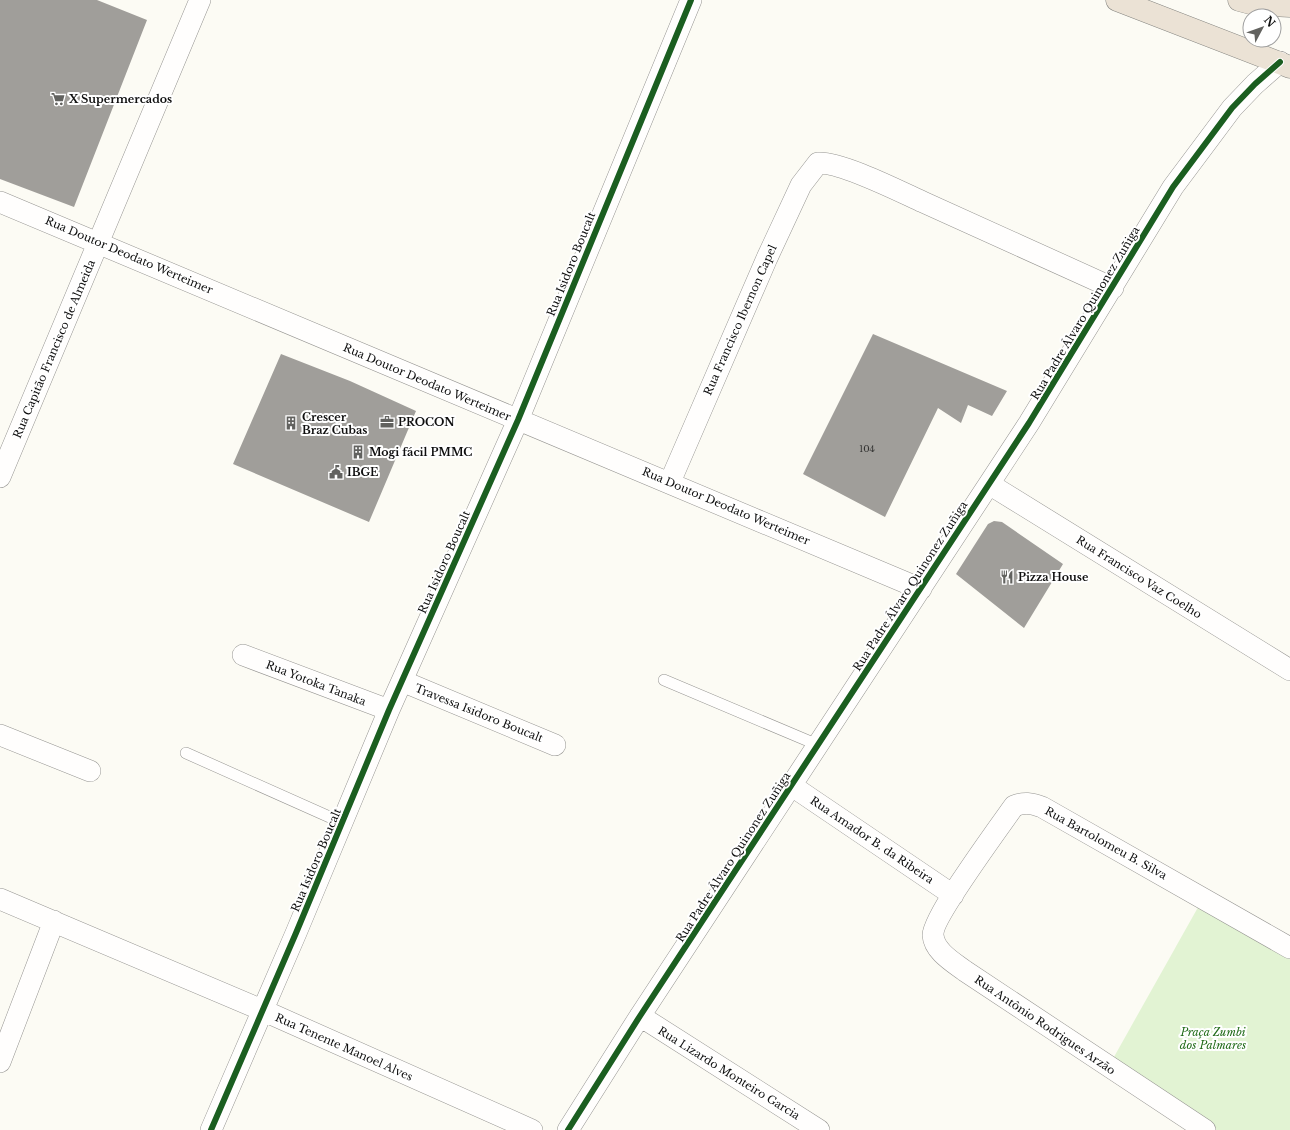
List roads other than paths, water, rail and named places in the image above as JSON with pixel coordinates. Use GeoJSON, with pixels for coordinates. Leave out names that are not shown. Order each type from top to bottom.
{"type":"FeatureCollection","features":[{"type":"Feature","properties":{"kind":"highway"},"geometry":{"type":"LineString","coordinates":[[1117,0],[1287,61]]}},
{"type":"Feature","properties":{"kind":"highway"},"geometry":{"type":"LineString","coordinates":[[1239,0],[1254,4],[1290,6]]}},
{"type":"Feature","properties":{"kind":"street","name":"Rua Capitão Francisco de Almeida"},"geometry":{"type":"LineString","coordinates":[[0,478],[200,0]]}},
{"type":"Feature","properties":{"kind":"street","name":"Rua Isidoro Boucalt"},"geometry":{"type":"LineString","coordinates":[[211,1130],[343,823],[389,710],[518,420],[691,0]]}},
{"type":"Feature","properties":{"kind":"street","name":"Rua Padre Álvaro Quinonez Zuñiga"},"geometry":{"type":"LineString","coordinates":[[568,1130],[640,1016],[1029,423],[1113,288],[1173,187],[1232,108],[1255,84],[1287,61]]}},
{"type":"Feature","properties":{"kind":"street","name":"Rua Francisco Ibernon Capel"},"geometry":{"type":"LineString","coordinates":[[670,482],[767,258],[801,185],[818,163],[826,162],[836,164],[1113,288]]}},
{"type":"Feature","properties":{"kind":"street","name":"Rua Doutor Deodato Werteimer"},"geometry":{"type":"LineString","coordinates":[[0,202],[518,420],[670,482],[921,589]]}},
{"type":"Feature","properties":{"kind":"street","name":"Rua Francisco Vaz Coelho"},"geometry":{"type":"LineString","coordinates":[[989,484],[1290,670]]}},
{"type":"Feature","properties":{"kind":"street","name":"Rua Yotoka Tanaka"},"geometry":{"type":"LineString","coordinates":[[243,655],[389,710]]}},
{"type":"Feature","properties":{"kind":"street","name":"Travessa Isidoro Boucalt"},"geometry":{"type":"LineString","coordinates":[[402,681],[555,745]]}},
{"type":"Feature","properties":{"kind":"street"},"geometry":{"type":"LineString","coordinates":[[0,735],[90,771]]}},
{"type":"Feature","properties":{"kind":"street","name":"Rua Amador B. da Ribeira"},"geometry":{"type":"LineString","coordinates":[[792,786],[953,895]]}},
{"type":"Feature","properties":{"kind":"street","name":"Rua Bartolomeu B. Silva"},"geometry":{"type":"LineString","coordinates":[[953,895],[1014,806],[1022,802],[1032,803],[1042,807],[1290,948]]}},
{"type":"Feature","properties":{"kind":"street","name":"Rua Antônio Rodrigues Arzão"},"geometry":{"type":"LineString","coordinates":[[953,895],[934,926],[933,936],[944,955],[965,971],[1205,1130]]}},
{"type":"Feature","properties":{"kind":"street","name":"Rua Tenente Manoel Alves"},"geometry":{"type":"LineString","coordinates":[[0,899],[262,1010],[532,1130]]}},
{"type":"Feature","properties":{"kind":"street"},"geometry":{"type":"LineString","coordinates":[[0,1062],[54,921]]}},
{"type":"Feature","properties":{"kind":"street","name":"Rua Lizardo Monteiro Garcia"},"geometry":{"type":"LineString","coordinates":[[640,1016],[819,1130]]}},
{"type":"Feature","properties":{"kind":"lane"},"geometry":{"type":"LineString","coordinates":[[664,680],[818,746]]}},
{"type":"Feature","properties":{"kind":"lane"},"geometry":{"type":"LineString","coordinates":[[186,753],[343,823]]}},
{"type":"Feature","properties":{"kind":"place","name":"X Supermercados"},"geometry":{"type":"Point","coordinates":[58,99]}},
{"type":"Feature","properties":{"kind":"place","name":"PROCON"},"geometry":{"type":"Point","coordinates":[387,422]}},
{"type":"Feature","properties":{"kind":"place","name":"Crescer Braz Cubas"},"geometry":{"type":"Point","coordinates":[291,423]}},
{"type":"Feature","properties":{"kind":"place","name":"Mogi fácil PMMC"},"geometry":{"type":"Point","coordinates":[358,452]}},
{"type":"Feature","properties":{"kind":"place","name":"IBGE"},"geometry":{"type":"Point","coordinates":[336,472]}},
{"type":"Feature","properties":{"kind":"place","name":"Pizza House"},"geometry":{"type":"Point","coordinates":[1007,577]}},
{"type":"Feature","properties":{"kind":"park label","name":"Praça Zumbi dos Palmares"},"geometry":{"type":"Point","coordinates":[1213,1038]}}]}
